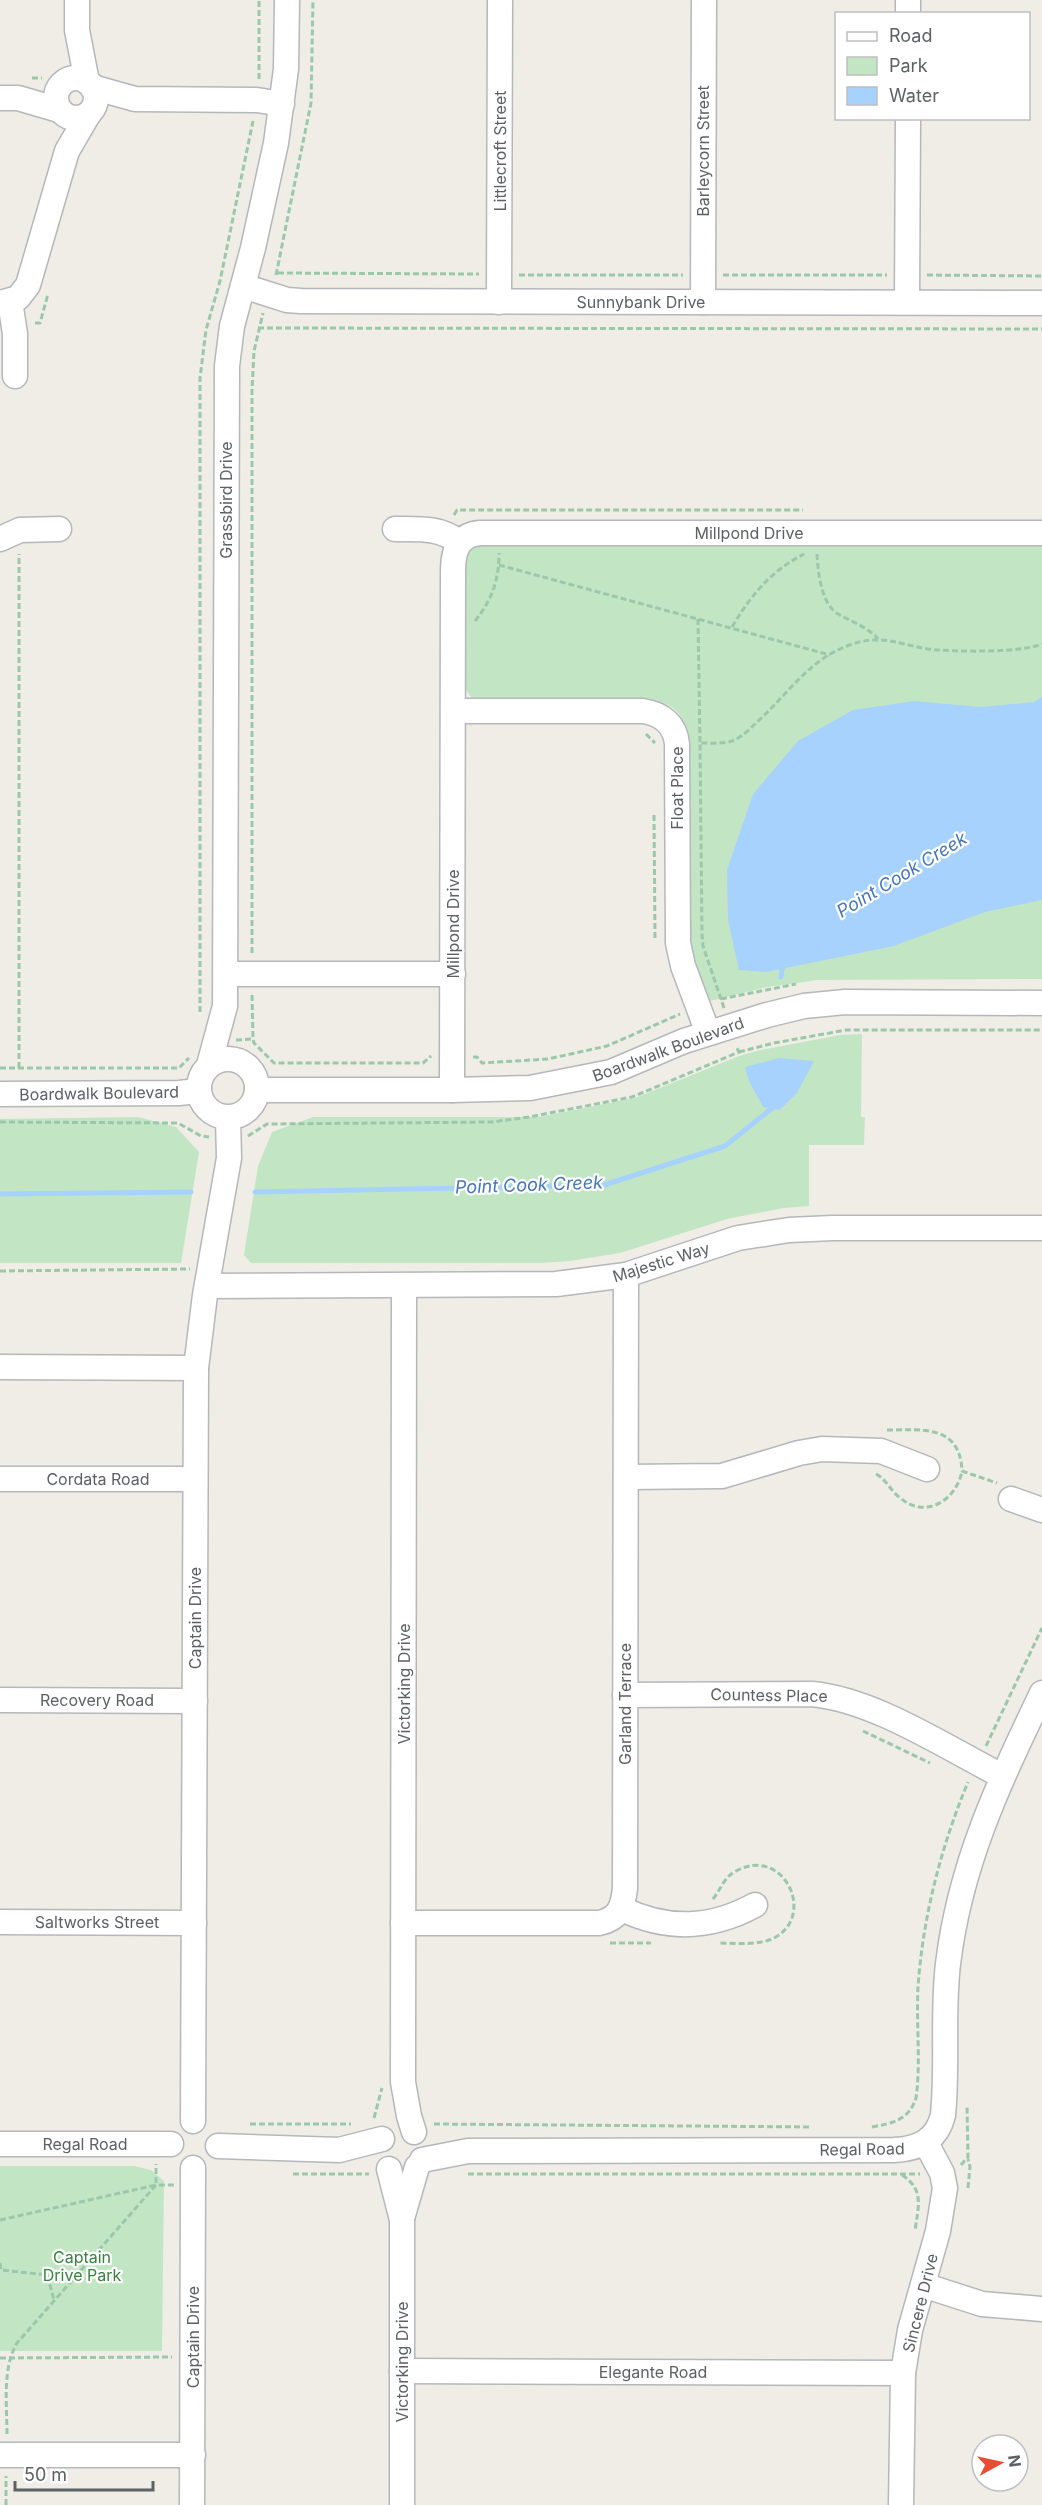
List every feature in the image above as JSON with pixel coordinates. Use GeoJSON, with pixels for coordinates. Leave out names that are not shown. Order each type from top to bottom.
{"type":"FeatureCollection","features":[{"type":"Feature","properties":{"kind":"street"},"geometry":{"type":"LineString","coordinates":[[15,376],[15,334],[5,302],[24,292],[32,277],[67,151],[76,98],[77,0]]}},
{"type":"Feature","properties":{"kind":"street","name":"Grassbird Drive"},"geometry":{"type":"LineString","coordinates":[[198,1090],[203,1072],[201,1060],[225,1006],[226,393],[232,326],[276,143],[282,104],[286,69],[286,0]]}},
{"type":"Feature","properties":{"kind":"street","name":"Littlecroft Street"},"geometry":{"type":"LineString","coordinates":[[499,302],[500,0]]}},
{"type":"Feature","properties":{"kind":"street","name":"Barleycorn Street"},"geometry":{"type":"LineString","coordinates":[[703,302],[704,0]]}},
{"type":"Feature","properties":{"kind":"street"},"geometry":{"type":"LineString","coordinates":[[9,98],[257,100],[282,104]]}},
{"type":"Feature","properties":{"kind":"street"},"geometry":{"type":"LineString","coordinates":[[907,302],[908,120]]}},
{"type":"Feature","properties":{"kind":"street","name":"Sunnybank Drive"},"geometry":{"type":"LineString","coordinates":[[243,286],[268,295],[301,301],[1042,303]]}},
{"type":"Feature","properties":{"kind":"street","name":"Millpond Drive"},"geometry":{"type":"LineString","coordinates":[[452,1090],[453,560],[459,542],[470,534],[500,521],[817,541],[1042,533]]}},
{"type":"Feature","properties":{"kind":"street"},"geometry":{"type":"LineString","coordinates":[[6,535],[59,529]]}},
{"type":"Feature","properties":{"kind":"street"},"geometry":{"type":"LineString","coordinates":[[395,530],[429,530],[450,535],[459,542]]}},
{"type":"Feature","properties":{"kind":"street","name":"Float Place"},"geometry":{"type":"LineString","coordinates":[[454,711],[643,711],[659,715],[671,726],[677,744],[678,943],[683,966],[708,1033]]}},
{"type":"Feature","properties":{"kind":"street"},"geometry":{"type":"LineString","coordinates":[[226,975],[453,974]]}},
{"type":"Feature","properties":{"kind":"street","name":"Boardwalk Boulevard"},"geometry":{"type":"LineString","coordinates":[[257,1090],[530,1088],[585,1079],[611,1072],[708,1033],[804,1006],[845,1002],[1042,1003]]}},
{"type":"Feature","properties":{"kind":"street","name":"Grassbird Drive"},"geometry":{"type":"LineString","coordinates":[[225,1006],[253,1073],[257,1090]]}},
{"type":"Feature","properties":{"kind":"street"},"geometry":{"type":"LineString","coordinates":[[201,1060],[225,1058],[243,1047]]}},
{"type":"Feature","properties":{"kind":"street"},"geometry":{"type":"LineString","coordinates":[[198,1090],[205,1107],[219,1116],[228,1129],[253,1104],[257,1090]]}},
{"type":"Feature","properties":{"kind":"street","name":"Boardwalk Boulevard"},"geometry":{"type":"LineString","coordinates":[[0,1095],[179,1093],[198,1090]]}},
{"type":"Feature","properties":{"kind":"street","name":"Captain Drive"},"geometry":{"type":"LineString","coordinates":[[194,2121],[196,1368],[208,1277],[229,1158],[228,1129]]}},
{"type":"Feature","properties":{"kind":"street","name":"Majestic Way"},"geometry":{"type":"LineString","coordinates":[[208,1277],[404,1286],[556,1284],[626,1275],[738,1238],[789,1230],[1042,1228]]}},
{"type":"Feature","properties":{"kind":"street","name":"Garland Terrace"},"geometry":{"type":"LineString","coordinates":[[622,1909],[625,1888],[626,1275]]}},
{"type":"Feature","properties":{"kind":"street","name":"Victorking Drive"},"geometry":{"type":"LineString","coordinates":[[402,2505],[402,2220],[385,2150],[403,1923],[404,1286]]}},
{"type":"Feature","properties":{"kind":"street"},"geometry":{"type":"LineString","coordinates":[[0,1367],[196,1368]]}},
{"type":"Feature","properties":{"kind":"street"},"geometry":{"type":"LineString","coordinates":[[627,1477],[722,1476],[799,1453],[822,1449],[881,1451],[927,1469]]}},
{"type":"Feature","properties":{"kind":"street","name":"Cordata Road"},"geometry":{"type":"LineString","coordinates":[[0,1479],[195,1479]]}},
{"type":"Feature","properties":{"kind":"street"},"geometry":{"type":"LineString","coordinates":[[1011,1499],[1042,1510]]}},
{"type":"Feature","properties":{"kind":"street","name":"Regal Road"},"geometry":{"type":"LineString","coordinates":[[422,2144],[468,2151],[906,2150],[926,2143],[938,2132],[943,2115],[945,1998],[959,1899],[977,1837],[1002,1776],[1042,1693]]}},
{"type":"Feature","properties":{"kind":"street","name":"Countess Place"},"geometry":{"type":"LineString","coordinates":[[625,1695],[812,1694],[833,1696],[861,1706],[1002,1776]]}},
{"type":"Feature","properties":{"kind":"street","name":"Recovery Road"},"geometry":{"type":"LineString","coordinates":[[0,1700],[195,1701]]}},
{"type":"Feature","properties":{"kind":"street"},"geometry":{"type":"LineString","coordinates":[[403,1923],[599,1923],[613,1919],[622,1909],[653,1922],[707,1923],[738,1914],[755,1905]]}},
{"type":"Feature","properties":{"kind":"street","name":"Saltworks Street"},"geometry":{"type":"LineString","coordinates":[[0,1922],[194,1923]]}},
{"type":"Feature","properties":{"kind":"street","name":"Victorking Drive"},"geometry":{"type":"LineString","coordinates":[[392,2083],[422,2144],[402,2220]]}},
{"type":"Feature","properties":{"kind":"street"},"geometry":{"type":"LineString","coordinates":[[194,2121],[212,2128],[217,2136],[218,2146],[217,2153],[193,2176],[163,2144],[178,2127],[194,2121]]}},
{"type":"Feature","properties":{"kind":"street"},"geometry":{"type":"LineString","coordinates":[[402,2128],[422,2144],[403,2172],[385,2150],[402,2128]]}},
{"type":"Feature","properties":{"kind":"street","name":"Sincere Drive"},"geometry":{"type":"LineString","coordinates":[[901,2505],[903,2373],[910,2330],[942,2213],[945,2188],[942,2173],[926,2143]]}},
{"type":"Feature","properties":{"kind":"street","name":"Regal Road"},"geometry":{"type":"LineString","coordinates":[[0,2144],[163,2144]]}},
{"type":"Feature","properties":{"kind":"street"},"geometry":{"type":"LineString","coordinates":[[218,2146],[294,2150],[385,2150]]}},
{"type":"Feature","properties":{"kind":"street","name":"Captain Drive"},"geometry":{"type":"LineString","coordinates":[[192,2505],[193,2176]]}},
{"type":"Feature","properties":{"kind":"street"},"geometry":{"type":"LineString","coordinates":[[923,2285],[982,2304],[1042,2309]]}},
{"type":"Feature","properties":{"kind":"street","name":"Elegante Road"},"geometry":{"type":"LineString","coordinates":[[402,2371],[903,2373]]}},
{"type":"Feature","properties":{"kind":"street"},"geometry":{"type":"LineString","coordinates":[[3,2455],[193,2456]]}},
{"type":"Feature","properties":{"kind":"path"},"geometry":{"type":"LineString","coordinates":[[313,0],[311,103],[278,273],[268,295],[258,328],[252,367],[252,974],[243,1047],[254,1043],[274,1063],[423,1063],[430,1056],[477,1057],[482,1063],[548,1059],[607,1046],[698,1007]]}},
{"type":"Feature","properties":{"kind":"path"},"geometry":{"type":"LineString","coordinates":[[278,273],[1042,276]]}},
{"type":"Feature","properties":{"kind":"path"},"geometry":{"type":"LineString","coordinates":[[258,328],[1042,329]]}},
{"type":"Feature","properties":{"kind":"path"},"geometry":{"type":"LineString","coordinates":[[473,625],[495,589],[499,565],[500,521]]}},
{"type":"Feature","properties":{"kind":"path"},"geometry":{"type":"LineString","coordinates":[[6,535],[19,554],[18,1068]]}},
{"type":"Feature","properties":{"kind":"path"},"geometry":{"type":"LineString","coordinates":[[732,627],[748,600],[769,577],[817,541],[823,591],[833,610],[870,631],[879,639]]}},
{"type":"Feature","properties":{"kind":"path"},"geometry":{"type":"LineString","coordinates":[[499,565],[830,655]]}},
{"type":"Feature","properties":{"kind":"path"},"geometry":{"type":"LineString","coordinates":[[699,619],[700,743]]}},
{"type":"Feature","properties":{"kind":"path"},"geometry":{"type":"LineString","coordinates":[[739,1053],[774,1043],[846,1030],[1042,1030]]}},
{"type":"Feature","properties":{"kind":"path"},"geometry":{"type":"LineString","coordinates":[[0,1068],[179,1068],[201,1060]]}},
{"type":"Feature","properties":{"kind":"path"},"geometry":{"type":"LineString","coordinates":[[0,1122],[178,1123],[201,1136],[228,1129],[250,1136],[267,1124],[310,1123]]}},
{"type":"Feature","properties":{"kind":"path"},"geometry":{"type":"LineString","coordinates":[[0,1271],[208,1277]]}},
{"type":"Feature","properties":{"kind":"path"},"geometry":{"type":"LineString","coordinates":[[875,1473],[907,1503],[929,1507],[951,1496],[957,1490],[962,1471]]}},
{"type":"Feature","properties":{"kind":"path"},"geometry":{"type":"LineString","coordinates":[[861,2127],[894,2123],[905,2116],[914,2103],[917,2092],[918,1985],[926,1925],[945,1845],[957,1809],[977,1764],[1042,1629]]}},
{"type":"Feature","properties":{"kind":"path"},"geometry":{"type":"LineString","coordinates":[[863,1731],[937,1766]]}},
{"type":"Feature","properties":{"kind":"path"},"geometry":{"type":"LineString","coordinates":[[293,2174],[371,2174],[378,2183],[385,2150],[392,2083]]}},
{"type":"Feature","properties":{"kind":"path"},"geometry":{"type":"LineString","coordinates":[[966,2101],[970,2167],[967,2191]]}},
{"type":"Feature","properties":{"kind":"path"},"geometry":{"type":"LineString","coordinates":[[422,2144],[816,2127]]}},
{"type":"Feature","properties":{"kind":"path"},"geometry":{"type":"LineString","coordinates":[[6,2505],[3,2455],[7,2386],[11,2357],[17,2343],[156,2185],[163,2144]]}},
{"type":"Feature","properties":{"kind":"path"},"geometry":{"type":"LineString","coordinates":[[457,2174],[901,2175],[942,2173],[960,2166],[968,2157]]}},
{"type":"Feature","properties":{"kind":"path"},"geometry":{"type":"LineString","coordinates":[[901,2175],[912,2182],[918,2193],[913,2238]]}},
{"type":"Feature","properties":{"kind":"path"},"geometry":{"type":"LineString","coordinates":[[0,2220],[193,2176]]}},
{"type":"Feature","properties":{"kind":"path"},"geometry":{"type":"LineString","coordinates":[[0,2263],[1,2270],[47,2276],[54,2300]]}},
{"type":"Feature","properties":{"kind":"path"},"geometry":{"type":"LineString","coordinates":[[0,2358],[193,2356]]}},
{"type":"Feature","properties":{"kind":"green space"},"geometry":{"type":"Polygon","coordinates":[[[1042,541],[1042,979],[818,980],[767,987],[706,1002],[687,951],[684,729],[682,719],[677,712],[670,706],[660,703],[488,703],[471,697],[464,687],[463,572],[467,553],[477,544],[1042,541]]]}},
{"type":"Feature","properties":{"kind":"green space"},"geometry":{"type":"Polygon","coordinates":[[[862,1034],[861,1117],[865,1117],[864,1145],[809,1145],[809,1206],[784,1208],[727,1219],[620,1253],[570,1261],[540,1263],[251,1263],[244,1255],[258,1166],[272,1132],[313,1117],[539,1117],[635,1098],[739,1056],[760,1050],[840,1035],[862,1034]]]}},
{"type":"Feature","properties":{"kind":"green space"},"geometry":{"type":"Polygon","coordinates":[[[138,1117],[176,1127],[199,1152],[181,1263],[0,1263],[0,1119],[138,1117]]]}},
{"type":"Feature","properties":{"kind":"green space","name":"Captain Drive Park"},"geometry":{"type":"Polygon","coordinates":[[[0,2166],[134,2166],[151,2170],[164,2181],[162,2351],[0,2351],[0,2166]]]}},
{"type":"Feature","properties":{"kind":"water"},"geometry":{"type":"Polygon","coordinates":[[[1042,697],[1042,900],[985,912],[894,946],[766,972],[739,970],[728,920],[727,870],[753,794],[798,741],[853,710],[914,701],[980,707],[1034,702],[1042,697]]]}},
{"type":"Feature","properties":{"kind":"water"},"geometry":{"type":"Polygon","coordinates":[[[779,1058],[814,1061],[797,1093],[780,1110],[763,1107],[749,1081],[745,1067],[779,1058]]]}},
{"type":"Feature","properties":{"kind":"waterway","name":"Point Cook Creek"},"geometry":{"type":"LineString","coordinates":[[781,977],[782,969],[786,964]]}},
{"type":"Feature","properties":{"kind":"waterway","name":"Point Cook Creek"},"geometry":{"type":"LineString","coordinates":[[255,1192],[604,1185],[725,1146],[776,1105]]}},
{"type":"Feature","properties":{"kind":"waterway","name":"Point Cook Creek"},"geometry":{"type":"LineString","coordinates":[[0,1194],[191,1192]]}}]}
